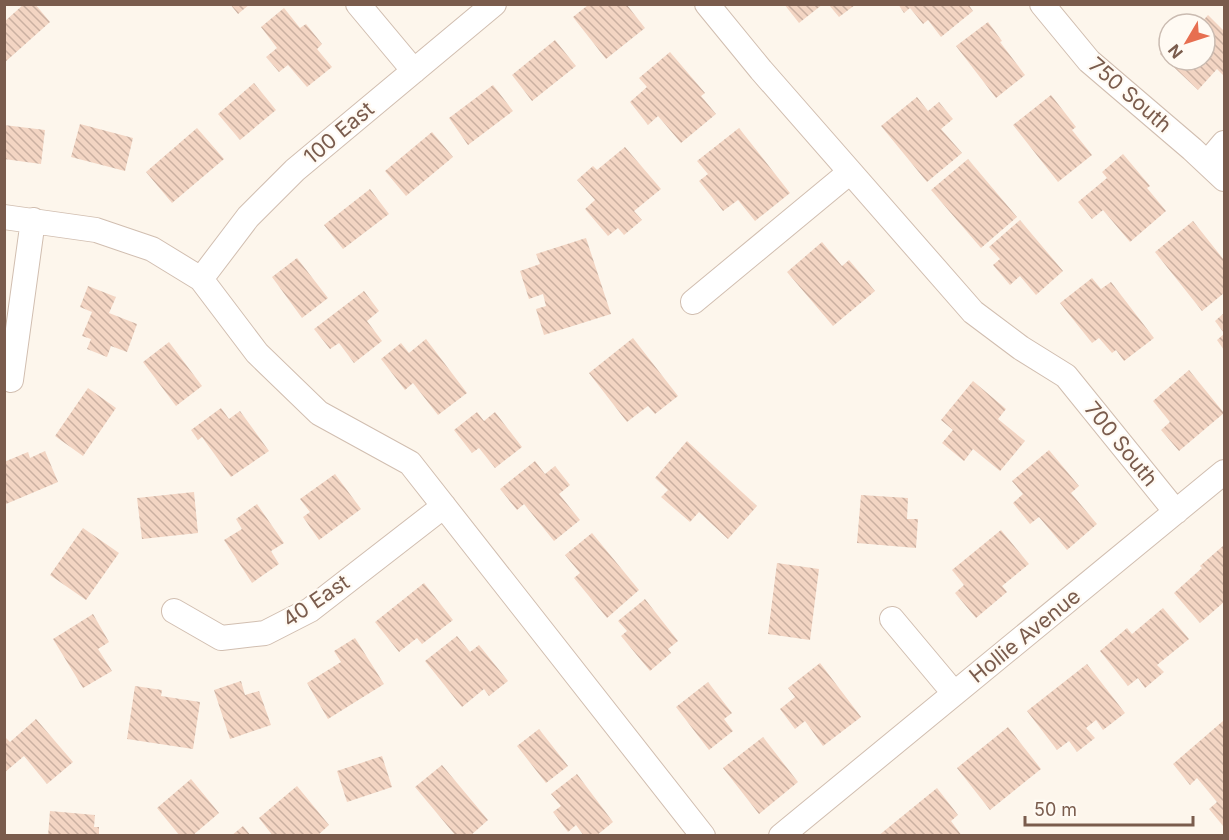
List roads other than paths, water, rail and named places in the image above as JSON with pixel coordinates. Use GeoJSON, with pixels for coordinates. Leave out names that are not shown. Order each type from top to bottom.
{"type":"FeatureCollection","features":[{"type":"Feature","properties":{"kind":"street"},"geometry":{"type":"LineString","coordinates":[[358,4],[414,71]]}},
{"type":"Feature","properties":{"kind":"street","name":"100 East"},"geometry":{"type":"LineString","coordinates":[[201,279],[248,217],[295,170],[494,4]]}},
{"type":"Feature","properties":{"kind":"street","name":"700 South"},"geometry":{"type":"LineString","coordinates":[[706,4],[973,312],[1021,348],[1066,376],[1176,512]]}},
{"type":"Feature","properties":{"kind":"street","name":"750 South"},"geometry":{"type":"LineString","coordinates":[[1042,4],[1089,61],[1224,179]]}},
{"type":"Feature","properties":{"kind":"street"},"geometry":{"type":"LineString","coordinates":[[1207,163],[1224,142]]}},
{"type":"Feature","properties":{"kind":"street"},"geometry":{"type":"LineString","coordinates":[[693,302],[850,172]]}},
{"type":"Feature","properties":{"kind":"street"},"geometry":{"type":"LineString","coordinates":[[4,217],[96,230],[152,249],[201,279],[257,353],[319,413],[410,463],[703,836]]}},
{"type":"Feature","properties":{"kind":"street"},"geometry":{"type":"LineString","coordinates":[[11,380],[33,220]]}},
{"type":"Feature","properties":{"kind":"street","name":"Hollie Avenue"},"geometry":{"type":"LineString","coordinates":[[781,836],[1224,472]]}},
{"type":"Feature","properties":{"kind":"street","name":"40 East"},"geometry":{"type":"LineString","coordinates":[[174,611],[220,638],[265,633],[310,610],[444,506]]}},
{"type":"Feature","properties":{"kind":"street"},"geometry":{"type":"LineString","coordinates":[[892,619],[954,693]]}}]}
